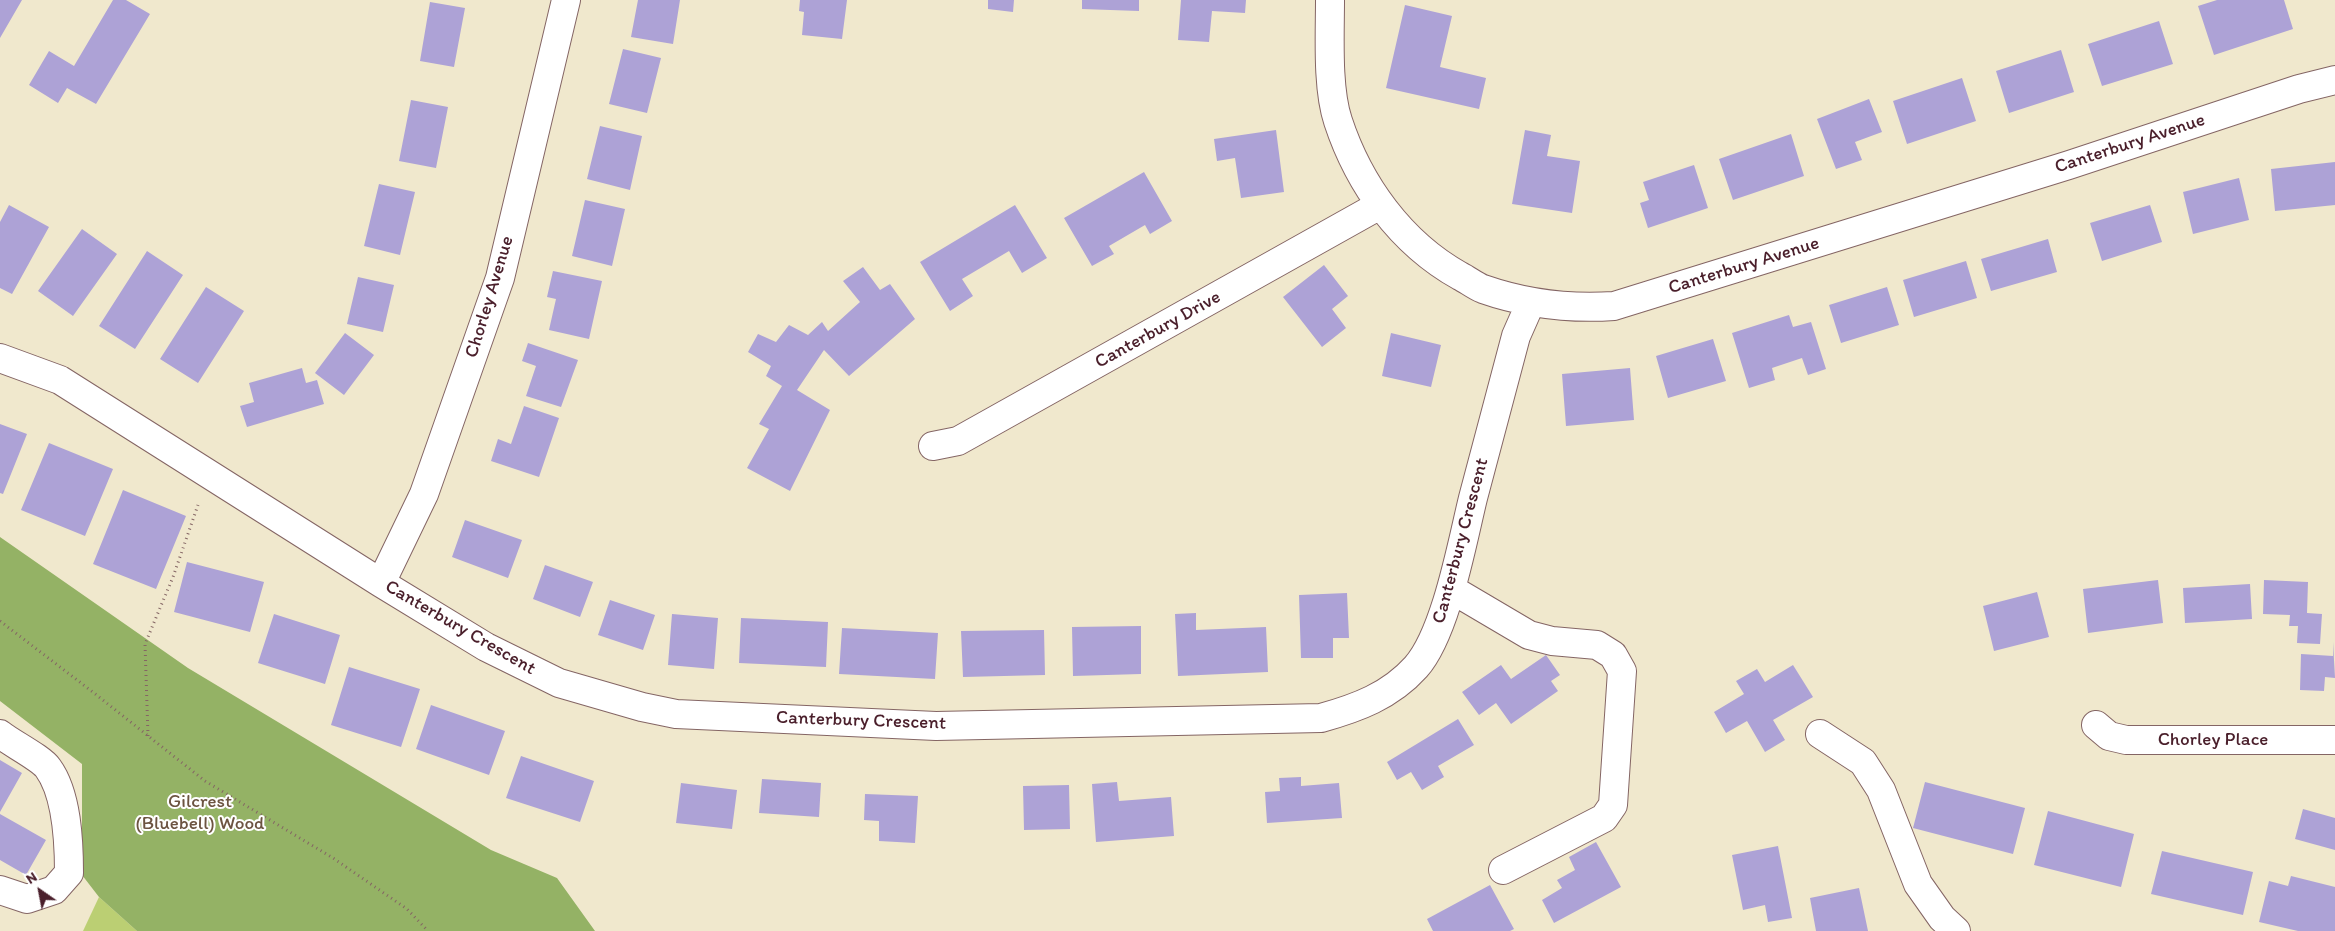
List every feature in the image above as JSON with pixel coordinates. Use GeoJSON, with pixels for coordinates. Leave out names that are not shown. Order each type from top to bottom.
{"type":"FeatureCollection","features":[{"type":"Feature","properties":{"kind":"street","name":"Chorley Avenue"},"geometry":{"type":"LineString","coordinates":[[381,583],[424,494],[500,278],[566,0]]}},
{"type":"Feature","properties":{"kind":"street","name":"Canterbury Avenue"},"geometry":{"type":"LineString","coordinates":[[1330,0],[1331,78],[1337,120],[1356,164],[1380,206],[1412,241],[1439,264],[1482,288],[1531,302],[1578,308],[1614,306],[2060,168],[2299,89],[2335,80]]}},
{"type":"Feature","properties":{"kind":"street","name":"Canterbury Drive"},"geometry":{"type":"LineString","coordinates":[[934,446],[958,441],[1380,206]]}},
{"type":"Feature","properties":{"kind":"street","name":"Canterbury Crescent"},"geometry":{"type":"LineString","coordinates":[[0,358],[60,380],[381,583],[486,647],[559,683],[642,708],[676,714],[936,726],[1321,718],[1360,707],[1393,688],[1417,666],[1435,635],[1451,589],[1516,336],[1531,302]]}},
{"type":"Feature","properties":{"kind":"street"},"geometry":{"type":"LineString","coordinates":[[1451,589],[1529,635],[1552,641],[1597,645],[1614,655],[1622,671],[1613,805],[1604,818],[1503,870]]}},
{"type":"Feature","properties":{"kind":"street","name":"Chorley Place"},"geometry":{"type":"LineString","coordinates":[[2096,725],[2109,736],[2126,740],[2335,740]]}},
{"type":"Feature","properties":{"kind":"street"},"geometry":{"type":"LineString","coordinates":[[0,734],[47,766],[58,787],[68,838],[69,864],[69,873],[54,890],[27,899],[0,890]]}},
{"type":"Feature","properties":{"kind":"street"},"geometry":{"type":"LineString","coordinates":[[1820,734],[1863,762],[1881,790],[1918,884],[1942,918],[1956,931]]}},
{"type":"Feature","properties":{"kind":"path"},"geometry":{"type":"LineString","coordinates":[[148,737],[145,644],[173,577],[209,475]]}},
{"type":"Feature","properties":{"kind":"path"},"geometry":{"type":"LineString","coordinates":[[0,621],[94,692],[205,781],[333,858],[400,904],[424,930],[428,931]]}},
{"type":"Feature","properties":{"kind":"green space","name":"Gilcrest (Bluebell) Wood"},"geometry":{"type":"Polygon","coordinates":[[[0,537],[188,668],[491,850],[557,878],[595,931],[137,931],[99,897],[82,875],[82,764],[0,701],[0,537]]]}},
{"type":"Feature","properties":{"kind":"green space"},"geometry":{"type":"Polygon","coordinates":[[[99,897],[137,931],[83,931],[99,897]]]}},
{"type":"Feature","properties":{"kind":"building"},"geometry":{"type":"Polygon","coordinates":[[[0,0],[22,0],[0,38],[0,0]]]}},
{"type":"Feature","properties":{"kind":"building"},"geometry":{"type":"Polygon","coordinates":[[[113,0],[126,0],[150,14],[96,104],[67,88],[58,103],[29,85],[49,51],[74,66],[113,0]]]}},
{"type":"Feature","properties":{"kind":"building"},"geometry":{"type":"Polygon","coordinates":[[[638,0],[680,0],[673,44],[631,37],[638,0]]]}},
{"type":"Feature","properties":{"kind":"building"},"geometry":{"type":"Polygon","coordinates":[[[800,0],[847,0],[842,39],[802,35],[804,12],[799,11],[800,0]]]}},
{"type":"Feature","properties":{"kind":"building"},"geometry":{"type":"Polygon","coordinates":[[[988,0],[1014,0],[1013,12],[988,9],[988,0]]]}},
{"type":"Feature","properties":{"kind":"building"},"geometry":{"type":"Polygon","coordinates":[[[1082,0],[1139,0],[1139,11],[1082,9],[1082,0]]]}},
{"type":"Feature","properties":{"kind":"building"},"geometry":{"type":"Polygon","coordinates":[[[1181,0],[1246,0],[1245,13],[1212,11],[1209,42],[1178,40],[1181,0]]]}},
{"type":"Feature","properties":{"kind":"building"},"geometry":{"type":"Polygon","coordinates":[[[2217,0],[2284,0],[2293,29],[2214,55],[2198,6],[2217,0]]]}},
{"type":"Feature","properties":{"kind":"building"},"geometry":{"type":"Polygon","coordinates":[[[430,2],[465,8],[454,67],[420,61],[430,2]]]}},
{"type":"Feature","properties":{"kind":"building"},"geometry":{"type":"Polygon","coordinates":[[[1405,5],[1452,16],[1440,67],[1486,78],[1479,109],[1386,88],[1405,5]]]}},
{"type":"Feature","properties":{"kind":"building"},"geometry":{"type":"Polygon","coordinates":[[[2159,21],[2173,64],[2102,86],[2088,44],[2159,21]]]}},
{"type":"Feature","properties":{"kind":"building"},"geometry":{"type":"Polygon","coordinates":[[[623,49],[661,58],[647,113],[609,104],[623,49]]]}},
{"type":"Feature","properties":{"kind":"building"},"geometry":{"type":"Polygon","coordinates":[[[2061,50],[2074,92],[2009,113],[1996,71],[2061,50]]]}},
{"type":"Feature","properties":{"kind":"building"},"geometry":{"type":"Polygon","coordinates":[[[1962,78],[1976,121],[1907,144],[1893,101],[1962,78]]]}},
{"type":"Feature","properties":{"kind":"building"},"geometry":{"type":"Polygon","coordinates":[[[1869,99],[1882,132],[1855,142],[1862,160],[1836,169],[1817,119],[1869,99]]]}},
{"type":"Feature","properties":{"kind":"building"},"geometry":{"type":"Polygon","coordinates":[[[411,100],[448,107],[436,168],[399,161],[411,100]]]}},
{"type":"Feature","properties":{"kind":"building"},"geometry":{"type":"Polygon","coordinates":[[[600,126],[642,136],[630,190],[587,179],[600,126]]]}},
{"type":"Feature","properties":{"kind":"building"},"geometry":{"type":"Polygon","coordinates":[[[1276,130],[1284,192],[1241,198],[1235,158],[1217,161],[1214,139],[1276,130]]]}},
{"type":"Feature","properties":{"kind":"building"},"geometry":{"type":"Polygon","coordinates":[[[1525,130],[1551,135],[1547,156],[1580,161],[1572,213],[1512,204],[1525,130]]]}},
{"type":"Feature","properties":{"kind":"building"},"geometry":{"type":"Polygon","coordinates":[[[1791,134],[1804,176],[1733,200],[1719,159],[1791,134]]]}},
{"type":"Feature","properties":{"kind":"building"},"geometry":{"type":"Polygon","coordinates":[[[2335,162],[2335,205],[2275,211],[2271,169],[2335,162]]]}},
{"type":"Feature","properties":{"kind":"building"},"geometry":{"type":"Polygon","coordinates":[[[1694,165],[1708,208],[1648,228],[1640,203],[1649,200],[1643,182],[1694,165]]]}},
{"type":"Feature","properties":{"kind":"building"},"geometry":{"type":"Polygon","coordinates":[[[1144,172],[1172,221],[1150,234],[1145,225],[1109,246],[1114,254],[1092,266],[1064,218],[1144,172]]]}},
{"type":"Feature","properties":{"kind":"building"},"geometry":{"type":"Polygon","coordinates":[[[2239,178],[2249,220],[2193,234],[2183,192],[2239,178]]]}},
{"type":"Feature","properties":{"kind":"building"},"geometry":{"type":"Polygon","coordinates":[[[379,184],[415,192],[400,255],[364,246],[379,184]]]}},
{"type":"Feature","properties":{"kind":"building"},"geometry":{"type":"Polygon","coordinates":[[[585,200],[625,209],[612,266],[572,256],[585,200]]]}},
{"type":"Feature","properties":{"kind":"building"},"geometry":{"type":"Polygon","coordinates":[[[9,205],[49,227],[12,294],[0,288],[0,222],[9,205]]]}},
{"type":"Feature","properties":{"kind":"building"},"geometry":{"type":"Polygon","coordinates":[[[1015,205],[1047,258],[1022,273],[1009,251],[962,279],[973,296],[950,311],[920,262],[1015,205]]]}},
{"type":"Feature","properties":{"kind":"building"},"geometry":{"type":"Polygon","coordinates":[[[2150,205],[2162,242],[2102,261],[2090,223],[2150,205]]]}},
{"type":"Feature","properties":{"kind":"building"},"geometry":{"type":"Polygon","coordinates":[[[82,229],[117,254],[73,316],[38,291],[82,229]]]}},
{"type":"Feature","properties":{"kind":"building"},"geometry":{"type":"Polygon","coordinates":[[[2048,239],[2057,272],[1991,291],[1981,259],[2048,239]]]}},
{"type":"Feature","properties":{"kind":"building"},"geometry":{"type":"Polygon","coordinates":[[[147,251],[183,275],[135,349],[99,326],[147,251]]]}},
{"type":"Feature","properties":{"kind":"building"},"geometry":{"type":"Polygon","coordinates":[[[1966,261],[1977,298],[1914,317],[1903,280],[1966,261]]]}},
{"type":"Feature","properties":{"kind":"building"},"geometry":{"type":"Polygon","coordinates":[[[1324,265],[1348,296],[1332,309],[1346,328],[1322,347],[1283,297],[1324,265]]]}},
{"type":"Feature","properties":{"kind":"building"},"geometry":{"type":"Polygon","coordinates":[[[863,267],[880,290],[890,284],[915,319],[849,376],[824,350],[797,390],[830,410],[790,491],[747,468],[769,429],[759,424],[782,386],[766,376],[771,366],[748,352],[758,334],[776,342],[789,325],[808,335],[822,322],[828,331],[860,302],[843,281],[863,267]]]}},
{"type":"Feature","properties":{"kind":"building"},"geometry":{"type":"Polygon","coordinates":[[[553,271],[602,281],[589,339],[549,330],[556,299],[547,297],[553,271]]]}},
{"type":"Feature","properties":{"kind":"building"},"geometry":{"type":"Polygon","coordinates":[[[358,277],[394,285],[383,332],[347,324],[358,277]]]}},
{"type":"Feature","properties":{"kind":"building"},"geometry":{"type":"Polygon","coordinates":[[[206,287],[244,311],[198,383],[160,359],[206,287]]]}},
{"type":"Feature","properties":{"kind":"building"},"geometry":{"type":"Polygon","coordinates":[[[1887,287],[1899,325],[1841,343],[1829,305],[1887,287]]]}},
{"type":"Feature","properties":{"kind":"building"},"geometry":{"type":"Polygon","coordinates":[[[1789,315],[1793,327],[1811,322],[1826,369],[1808,375],[1802,358],[1772,368],[1775,380],[1749,388],[1732,333],[1789,315]]]}},
{"type":"Feature","properties":{"kind":"building"},"geometry":{"type":"Polygon","coordinates":[[[345,333],[374,355],[344,395],[315,373],[345,333]]]}},
{"type":"Feature","properties":{"kind":"building"},"geometry":{"type":"Polygon","coordinates":[[[1391,333],[1441,345],[1431,387],[1382,376],[1391,333]]]}},
{"type":"Feature","properties":{"kind":"building"},"geometry":{"type":"Polygon","coordinates":[[[1713,339],[1726,381],[1668,398],[1656,356],[1713,339]]]}},
{"type":"Feature","properties":{"kind":"building"},"geometry":{"type":"Polygon","coordinates":[[[528,343],[578,360],[561,407],[526,396],[536,366],[522,361],[528,343]]]}},
{"type":"Feature","properties":{"kind":"building"},"geometry":{"type":"Polygon","coordinates":[[[302,368],[306,383],[317,380],[324,404],[247,427],[240,406],[254,402],[249,383],[302,368]]]}},
{"type":"Feature","properties":{"kind":"building"},"geometry":{"type":"Polygon","coordinates":[[[1630,368],[1634,420],[1566,426],[1562,374],[1630,368]]]}},
{"type":"Feature","properties":{"kind":"building"},"geometry":{"type":"Polygon","coordinates":[[[524,406],[559,418],[539,477],[491,461],[498,439],[511,444],[524,406]]]}},
{"type":"Feature","properties":{"kind":"building"},"geometry":{"type":"Polygon","coordinates":[[[0,424],[27,434],[3,494],[0,493],[0,424]]]}},
{"type":"Feature","properties":{"kind":"building"},"geometry":{"type":"Polygon","coordinates":[[[49,443],[113,469],[85,536],[21,510],[49,443]]]}},
{"type":"Feature","properties":{"kind":"building"},"geometry":{"type":"Polygon","coordinates":[[[123,490],[186,516],[156,589],[93,564],[123,490]]]}},
{"type":"Feature","properties":{"kind":"building"},"geometry":{"type":"Polygon","coordinates":[[[465,520],[522,540],[508,578],[452,557],[465,520]]]}},
{"type":"Feature","properties":{"kind":"building"},"geometry":{"type":"Polygon","coordinates":[[[187,562],[264,582],[250,632],[174,612],[187,562]]]}},
{"type":"Feature","properties":{"kind":"building"},"geometry":{"type":"Polygon","coordinates":[[[545,565],[593,582],[580,617],[533,599],[545,565]]]}},
{"type":"Feature","properties":{"kind":"building"},"geometry":{"type":"Polygon","coordinates":[[[2158,580],[2163,623],[2088,633],[2083,589],[2158,580]]]}},
{"type":"Feature","properties":{"kind":"building"},"geometry":{"type":"Polygon","coordinates":[[[2264,580],[2308,582],[2307,613],[2322,614],[2320,644],[2297,643],[2298,626],[2289,626],[2290,615],[2263,614],[2264,580]]]}},
{"type":"Feature","properties":{"kind":"building"},"geometry":{"type":"Polygon","coordinates":[[[2250,584],[2252,619],[2185,623],[2183,588],[2250,584]]]}},
{"type":"Feature","properties":{"kind":"building"},"geometry":{"type":"Polygon","coordinates":[[[2037,592],[2049,637],[1994,651],[1983,606],[2037,592]]]}},
{"type":"Feature","properties":{"kind":"building"},"geometry":{"type":"Polygon","coordinates":[[[1347,593],[1349,638],[1333,638],[1333,658],[1301,658],[1299,595],[1347,593]]]}},
{"type":"Feature","properties":{"kind":"building"},"geometry":{"type":"Polygon","coordinates":[[[610,600],[655,615],[643,650],[598,635],[610,600]]]}},
{"type":"Feature","properties":{"kind":"building"},"geometry":{"type":"Polygon","coordinates":[[[1196,613],[1196,630],[1266,627],[1268,672],[1178,676],[1175,614],[1196,613]]]}},
{"type":"Feature","properties":{"kind":"building"},"geometry":{"type":"Polygon","coordinates":[[[274,614],[340,635],[325,684],[258,663],[274,614]]]}},
{"type":"Feature","properties":{"kind":"building"},"geometry":{"type":"Polygon","coordinates":[[[672,614],[718,618],[714,669],[668,665],[672,614]]]}},
{"type":"Feature","properties":{"kind":"building"},"geometry":{"type":"Polygon","coordinates":[[[741,618],[828,622],[826,667],[739,663],[741,618]]]}},
{"type":"Feature","properties":{"kind":"building"},"geometry":{"type":"Polygon","coordinates":[[[1141,626],[1141,674],[1073,676],[1072,627],[1141,626]]]}},
{"type":"Feature","properties":{"kind":"building"},"geometry":{"type":"Polygon","coordinates":[[[842,628],[938,633],[935,679],[839,674],[842,628]]]}},
{"type":"Feature","properties":{"kind":"building"},"geometry":{"type":"Polygon","coordinates":[[[1044,630],[1045,675],[963,677],[961,631],[1044,630]]]}},
{"type":"Feature","properties":{"kind":"building"},"geometry":{"type":"Polygon","coordinates":[[[2333,642],[2335,678],[2325,677],[2324,691],[2300,690],[2301,654],[2333,656],[2333,642]]]}},
{"type":"Feature","properties":{"kind":"building"},"geometry":{"type":"Polygon","coordinates":[[[1546,655],[1560,675],[1551,681],[1558,691],[1511,724],[1496,703],[1479,715],[1462,692],[1501,665],[1511,679],[1546,655]]]}},
{"type":"Feature","properties":{"kind":"building"},"geometry":{"type":"Polygon","coordinates":[[[1793,665],[1813,697],[1773,720],[1785,740],[1765,752],[1747,721],[1726,733],[1714,712],[1744,694],[1736,681],[1757,669],[1765,682],[1793,665]]]}},
{"type":"Feature","properties":{"kind":"building"},"geometry":{"type":"Polygon","coordinates":[[[349,667],[420,689],[401,747],[331,725],[349,667]]]}},
{"type":"Feature","properties":{"kind":"building"},"geometry":{"type":"Polygon","coordinates":[[[431,705],[505,731],[489,775],[416,749],[431,705]]]}},
{"type":"Feature","properties":{"kind":"building"},"geometry":{"type":"Polygon","coordinates":[[[1458,719],[1474,745],[1438,766],[1444,777],[1422,790],[1411,772],[1397,780],[1387,762],[1458,719]]]}},
{"type":"Feature","properties":{"kind":"building"},"geometry":{"type":"Polygon","coordinates":[[[521,756],[594,781],[580,822],[506,798],[521,756]]]}},
{"type":"Feature","properties":{"kind":"building"},"geometry":{"type":"Polygon","coordinates":[[[0,760],[22,773],[0,812],[0,760]]]}},
{"type":"Feature","properties":{"kind":"building"},"geometry":{"type":"Polygon","coordinates":[[[1301,777],[1301,786],[1339,783],[1342,818],[1267,823],[1265,792],[1280,791],[1279,778],[1301,777]]]}},
{"type":"Feature","properties":{"kind":"building"},"geometry":{"type":"Polygon","coordinates":[[[762,779],[821,783],[819,817],[759,813],[762,779]]]}},
{"type":"Feature","properties":{"kind":"building"},"geometry":{"type":"Polygon","coordinates":[[[1117,782],[1119,801],[1171,797],[1174,836],[1096,842],[1092,784],[1117,782]]]}},
{"type":"Feature","properties":{"kind":"building"},"geometry":{"type":"Polygon","coordinates":[[[1925,782],[2025,808],[2013,854],[1913,828],[1925,782]]]}},
{"type":"Feature","properties":{"kind":"building"},"geometry":{"type":"Polygon","coordinates":[[[681,783],[737,790],[732,829],[676,823],[681,783]]]}},
{"type":"Feature","properties":{"kind":"building"},"geometry":{"type":"Polygon","coordinates":[[[1069,785],[1070,829],[1024,830],[1023,786],[1069,785]]]}},
{"type":"Feature","properties":{"kind":"building"},"geometry":{"type":"Polygon","coordinates":[[[865,794],[918,796],[915,843],[879,841],[879,821],[864,820],[865,794]]]}},
{"type":"Feature","properties":{"kind":"building"},"geometry":{"type":"Polygon","coordinates":[[[2303,809],[2335,818],[2335,850],[2295,839],[2303,809]]]}},
{"type":"Feature","properties":{"kind":"building"},"geometry":{"type":"Polygon","coordinates":[[[2048,811],[2134,834],[2121,887],[2034,865],[2048,811]]]}},
{"type":"Feature","properties":{"kind":"building"},"geometry":{"type":"Polygon","coordinates":[[[0,814],[46,840],[26,875],[0,860],[0,814]]]}},
{"type":"Feature","properties":{"kind":"building"},"geometry":{"type":"Polygon","coordinates":[[[1596,842],[1621,887],[1554,923],[1542,900],[1562,888],[1557,880],[1575,870],[1569,857],[1596,842]]]}},
{"type":"Feature","properties":{"kind":"building"},"geometry":{"type":"Polygon","coordinates":[[[1778,846],[1792,918],[1768,922],[1765,905],[1743,910],[1732,855],[1778,846]]]}},
{"type":"Feature","properties":{"kind":"building"},"geometry":{"type":"Polygon","coordinates":[[[2162,851],[2253,872],[2243,915],[2151,894],[2162,851]]]}},
{"type":"Feature","properties":{"kind":"building"},"geometry":{"type":"Polygon","coordinates":[[[2291,876],[2335,887],[2335,931],[2298,931],[2259,922],[2269,881],[2288,886],[2291,876]]]}},
{"type":"Feature","properties":{"kind":"building"},"geometry":{"type":"Polygon","coordinates":[[[1490,885],[1514,929],[1510,931],[1433,931],[1427,919],[1490,885]]]}},
{"type":"Feature","properties":{"kind":"building"},"geometry":{"type":"Polygon","coordinates":[[[1859,888],[1868,931],[1816,931],[1810,898],[1859,888]]]}}]}
